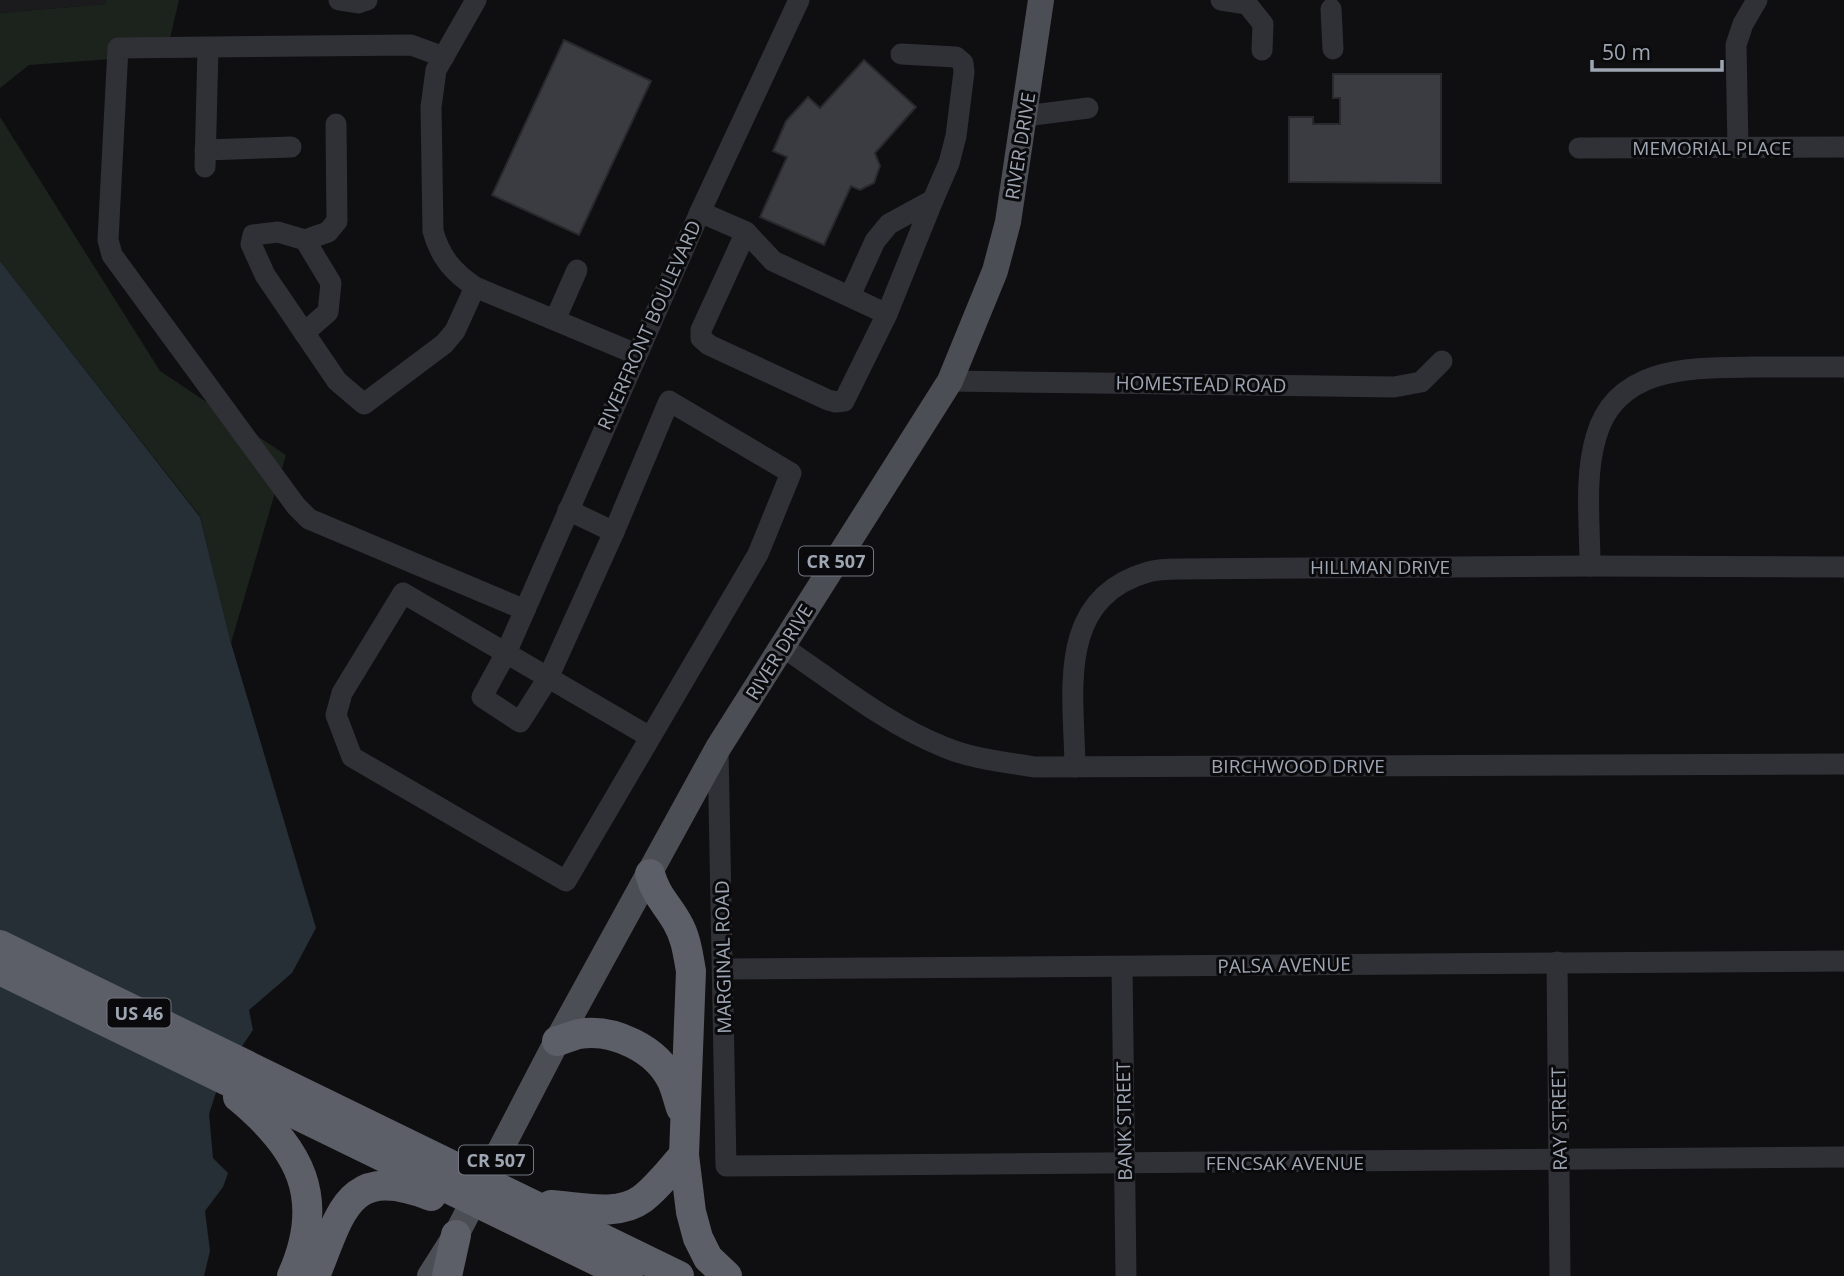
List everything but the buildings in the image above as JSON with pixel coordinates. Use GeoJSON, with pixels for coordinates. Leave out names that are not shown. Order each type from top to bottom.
{"type":"FeatureCollection","features":[{"type":"Feature","properties":{"kind":"highway"},"geometry":{"type":"LineString","coordinates":[[650,874],[655,891],[677,922],[687,945],[691,971],[684,1118],[684,1155],[691,1212],[698,1238],[708,1258],[727,1276]]}},
{"type":"Feature","properties":{"kind":"highway","name":"US 46"},"geometry":{"type":"LineString","coordinates":[[0,945],[268,1099]]}},
{"type":"Feature","properties":{"kind":"highway","name":"US 46"},"geometry":{"type":"LineString","coordinates":[[0,971],[268,1099],[679,1276]]}},
{"type":"Feature","properties":{"kind":"highway"},"geometry":{"type":"LineString","coordinates":[[558,1041],[577,1035],[595,1034],[611,1036],[638,1046],[662,1066],[672,1081],[684,1118]]}},
{"type":"Feature","properties":{"kind":"highway"},"geometry":{"type":"LineString","coordinates":[[268,1099],[307,1197],[307,1236],[292,1276]]}},
{"type":"Feature","properties":{"kind":"highway"},"geometry":{"type":"LineString","coordinates":[[521,1210],[623,1208],[642,1200],[684,1155]]}},
{"type":"Feature","properties":{"kind":"highway"},"geometry":{"type":"LineString","coordinates":[[315,1276],[338,1220],[349,1202],[364,1191],[373,1186],[388,1184],[408,1187],[433,1197],[458,1180]]}},
{"type":"Feature","properties":{"kind":"highway"},"geometry":{"type":"LineString","coordinates":[[521,1210],[559,1257],[588,1276]]}},
{"type":"Feature","properties":{"kind":"highway","name":"US 46"},"geometry":{"type":"LineString","coordinates":[[521,1210],[628,1276]]}},
{"type":"Feature","properties":{"kind":"highway"},"geometry":{"type":"LineString","coordinates":[[447,1276],[456,1235]]}},
{"type":"Feature","properties":{"kind":"main road","name":"RIVER DRIVE"},"geometry":{"type":"LineString","coordinates":[[430,1276],[456,1235],[718,748],[950,381],[974,328],[1002,245],[1018,167],[1041,0]]}},
{"type":"Feature","properties":{"kind":"street"},"geometry":{"type":"LineString","coordinates":[[339,0],[358,3],[367,0]]}},
{"type":"Feature","properties":{"kind":"street"},"geometry":{"type":"LineString","coordinates":[[476,0],[436,70],[431,107],[433,231],[436,243],[449,266],[475,286],[636,354]]}},
{"type":"Feature","properties":{"kind":"street","name":"RIVERFRONT BOULEVARD"},"geometry":{"type":"LineString","coordinates":[[548,678],[520,722],[482,698],[506,653],[699,212],[799,0]]}},
{"type":"Feature","properties":{"kind":"street"},"geometry":{"type":"LineString","coordinates":[[1221,0],[1247,4],[1263,24],[1262,50]]}},
{"type":"Feature","properties":{"kind":"street"},"geometry":{"type":"LineString","coordinates":[[1738,148],[1736,45],[1743,24],[1757,0]]}},
{"type":"Feature","properties":{"kind":"street"},"geometry":{"type":"LineString","coordinates":[[1331,9],[1334,49]]}},
{"type":"Feature","properties":{"kind":"street"},"geometry":{"type":"LineString","coordinates":[[444,57],[411,45],[118,48],[108,240],[112,255],[296,506],[309,519],[525,610]]}},
{"type":"Feature","properties":{"kind":"street"},"geometry":{"type":"LineString","coordinates":[[208,48],[205,158],[291,147]]}},
{"type":"Feature","properties":{"kind":"street"},"geometry":{"type":"LineString","coordinates":[[746,232],[701,330],[701,338],[709,345],[828,400],[841,402],[848,397],[887,314],[949,163],[956,136],[963,63],[956,57],[901,54]]}},
{"type":"Feature","properties":{"kind":"street"},"geometry":{"type":"LineString","coordinates":[[1025,116],[1088,108]]}},
{"type":"Feature","properties":{"kind":"street"},"geometry":{"type":"LineString","coordinates":[[336,124],[337,221],[328,232],[305,240],[278,232],[253,235],[251,244],[265,275],[337,381],[364,404],[444,344],[455,331],[475,286]]}},
{"type":"Feature","properties":{"kind":"street","name":"MEMORIAL PLACE"},"geometry":{"type":"LineString","coordinates":[[1579,148],[1844,148]]}},
{"type":"Feature","properties":{"kind":"street"},"geometry":{"type":"LineString","coordinates":[[850,296],[875,242],[889,224],[933,200]]}},
{"type":"Feature","properties":{"kind":"street"},"geometry":{"type":"LineString","coordinates":[[699,212],[746,232],[773,261],[887,314]]}},
{"type":"Feature","properties":{"kind":"street"},"geometry":{"type":"LineString","coordinates":[[304,333],[328,312],[331,283],[305,240]]}},
{"type":"Feature","properties":{"kind":"street"},"geometry":{"type":"LineString","coordinates":[[555,320],[577,270]]}},
{"type":"Feature","properties":{"kind":"street","name":"HOMESTEAD ROAD"},"geometry":{"type":"LineString","coordinates":[[950,381],[1394,387],[1421,382],[1442,361]]}},
{"type":"Feature","properties":{"kind":"street"},"geometry":{"type":"LineString","coordinates":[[1590,566],[1590,462],[1596,435],[1607,411],[1626,391],[1656,375],[1691,368],[1844,367]]}},
{"type":"Feature","properties":{"kind":"street"},"geometry":{"type":"LineString","coordinates":[[548,678],[669,401],[791,473],[758,554],[650,737],[565,881],[352,757],[336,715],[342,693],[403,593],[548,678],[650,737]]}},
{"type":"Feature","properties":{"kind":"street"},"geometry":{"type":"LineString","coordinates":[[568,510],[614,532]]}},
{"type":"Feature","properties":{"kind":"street","name":"HILLMAN DRIVE"},"geometry":{"type":"LineString","coordinates":[[1075,768],[1074,658],[1082,628],[1098,600],[1122,582],[1150,571],[1844,566]]}},
{"type":"Feature","properties":{"kind":"street","name":"BIRCHWOOD DRIVE"},"geometry":{"type":"LineString","coordinates":[[783,647],[906,729],[946,748],[989,760],[1034,766],[1075,768],[1844,764]]}},
{"type":"Feature","properties":{"kind":"street","name":"MARGINAL ROAD"},"geometry":{"type":"LineString","coordinates":[[718,748],[726,1166]]}},
{"type":"Feature","properties":{"kind":"street","name":"PALSA AVENUE"},"geometry":{"type":"LineString","coordinates":[[724,969],[1844,961]]}},
{"type":"Feature","properties":{"kind":"street","name":"RAY STREET"},"geometry":{"type":"LineString","coordinates":[[1557,962],[1560,1276]]}},
{"type":"Feature","properties":{"kind":"street","name":"BANK STREET"},"geometry":{"type":"LineString","coordinates":[[1122,967],[1126,1276]]}},
{"type":"Feature","properties":{"kind":"street","name":"FENCSAK AVENUE"},"geometry":{"type":"LineString","coordinates":[[726,1166],[1844,1157]]}},
{"type":"Feature","properties":{"kind":"shaded area"},"geometry":{"type":"Polygon","coordinates":[[[0,0],[107,0],[105,4],[0,13],[0,0]]]}},
{"type":"Feature","properties":{"kind":"shaded area"},"geometry":{"type":"Polygon","coordinates":[[[107,0],[179,0],[166,55],[29,65],[0,88],[0,13],[105,4],[107,0]]]}},
{"type":"Feature","properties":{"kind":"shaded area"},"geometry":{"type":"Polygon","coordinates":[[[0,117],[160,371],[286,455],[231,643],[200,516],[0,261],[0,117]]]}},
{"type":"Feature","properties":{"kind":"shaded area"},"geometry":{"type":"Polygon","coordinates":[[[0,261],[200,517],[231,643],[316,928],[292,973],[249,1010],[253,1030],[221,1077],[209,1114],[213,1158],[228,1173],[223,1187],[205,1211],[210,1251],[204,1276],[0,1276],[0,261]]]}}]}
